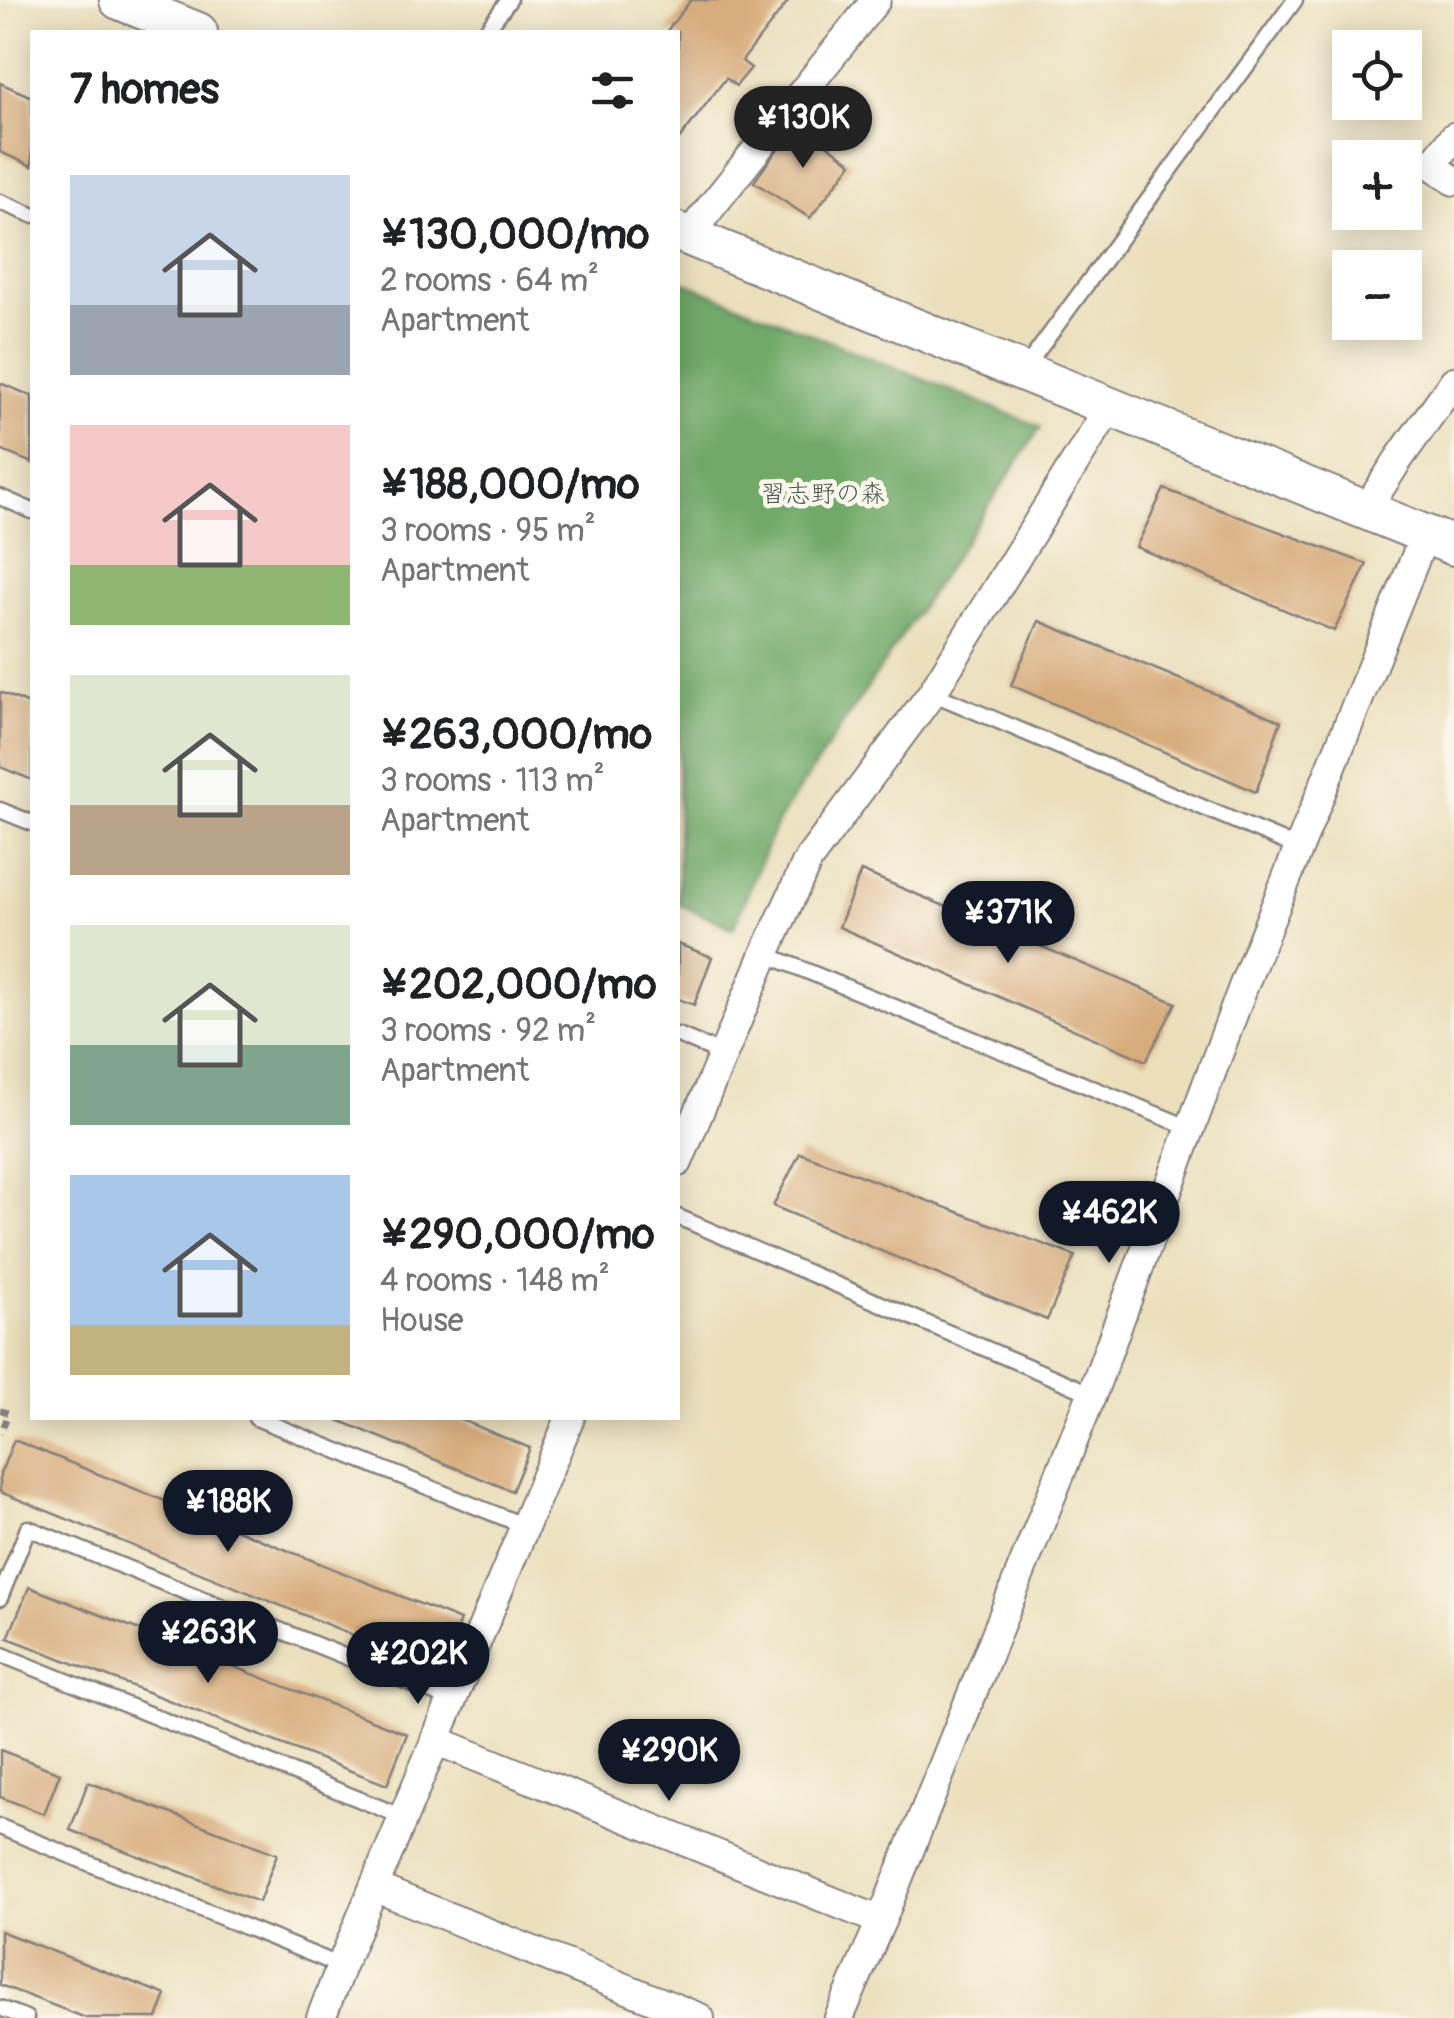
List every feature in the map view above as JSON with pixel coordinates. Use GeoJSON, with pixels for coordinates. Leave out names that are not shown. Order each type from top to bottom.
{"type":"FeatureCollection","features":[{"type":"Feature","properties":{"kind":"street"},"geometry":{"type":"LineString","coordinates":[[120,0],[193,30]]}},
{"type":"Feature","properties":{"kind":"street"},"geometry":{"type":"LineString","coordinates":[[840,2018],[1092,1394],[1243,987],[1299,848],[1440,540],[682,234],[876,0]]}},
{"type":"Feature","properties":{"kind":"street"},"geometry":{"type":"LineString","coordinates":[[1454,136],[1432,164],[1454,181]]}},
{"type":"Feature","properties":{"kind":"street"},"geometry":{"type":"LineString","coordinates":[[1366,510],[1454,381]]}},
{"type":"Feature","properties":{"kind":"street"},"geometry":{"type":"LineString","coordinates":[[680,1157],[808,860],[932,694],[1109,408]]}},
{"type":"Feature","properties":{"kind":"street"},"geometry":{"type":"LineString","coordinates":[[321,2018],[569,1420]]}},
{"type":"Feature","properties":{"kind":"street"},"geometry":{"type":"LineString","coordinates":[[435,1740],[881,1921]]}},
{"type":"Feature","properties":{"kind":"street"},"geometry":{"type":"LineString","coordinates":[[374,1886],[644,2008],[700,2018]]}},
{"type":"Feature","properties":{"kind":"lane"},"geometry":{"type":"LineString","coordinates":[[486,30],[509,0]]}},
{"type":"Feature","properties":{"kind":"lane"},"geometry":{"type":"LineString","coordinates":[[1023,372],[1295,0]]}},
{"type":"Feature","properties":{"kind":"lane"},"geometry":{"type":"LineString","coordinates":[[0,202],[30,214]]}},
{"type":"Feature","properties":{"kind":"lane"},"geometry":{"type":"LineString","coordinates":[[0,498],[30,509]]}},
{"type":"Feature","properties":{"kind":"lane"},"geometry":{"type":"LineString","coordinates":[[932,694],[1299,848]]}},
{"type":"Feature","properties":{"kind":"lane"},"geometry":{"type":"LineString","coordinates":[[0,810],[30,822]]}},
{"type":"Feature","properties":{"kind":"lane"},"geometry":{"type":"LineString","coordinates":[[765,954],[1190,1128]]}},
{"type":"Feature","properties":{"kind":"lane"},"geometry":{"type":"LineString","coordinates":[[680,1036],[723,1054]]}},
{"type":"Feature","properties":{"kind":"lane"},"geometry":{"type":"LineString","coordinates":[[680,1218],[1092,1394]]}},
{"type":"Feature","properties":{"kind":"lane"},"geometry":{"type":"LineString","coordinates":[[261,1420],[525,1526]]}},
{"type":"Feature","properties":{"kind":"lane"},"geometry":{"type":"LineString","coordinates":[[0,1598],[28,1528],[452,1700]]}},
{"type":"Feature","properties":{"kind":"lane"},"geometry":{"type":"LineString","coordinates":[[0,1654],[403,1817]]}},
{"type":"Feature","properties":{"kind":"lane"},"geometry":{"type":"LineString","coordinates":[[0,1827],[340,1966]]}},
{"type":"Feature","properties":{"kind":"lane"},"geometry":{"type":"LineString","coordinates":[[0,2008],[25,2018]]}},
{"type":"Feature","properties":{"kind":"path"},"geometry":{"type":"LineString","coordinates":[[0,1410],[8,1413],[0,1434]]}},
{"type":"Feature","properties":{"kind":"green space","name":"習志野の森"},"geometry":{"type":"Polygon","coordinates":[[[680,281],[1041,427],[777,823],[733,928],[680,905],[680,281]]]}},
{"type":"Feature","properties":{"kind":"building"},"geometry":{"type":"Polygon","coordinates":[[[691,0],[789,0],[742,61],[751,68],[736,86],[726,78],[680,138],[680,30],[668,30],[691,0]]]}},
{"type":"Feature","properties":{"kind":"building"},"geometry":{"type":"Polygon","coordinates":[[[0,83],[30,96],[30,165],[0,152],[0,83]]]}},
{"type":"Feature","properties":{"kind":"building"},"geometry":{"type":"Polygon","coordinates":[[[797,122],[852,163],[810,218],[754,182],[797,122]]]}},
{"type":"Feature","properties":{"kind":"building"},"geometry":{"type":"Polygon","coordinates":[[[0,383],[30,395],[30,462],[0,450],[0,383]]]}},
{"type":"Feature","properties":{"kind":"building"},"geometry":{"type":"Polygon","coordinates":[[[1164,489],[1367,564],[1334,631],[1136,547],[1164,489]]]}},
{"type":"Feature","properties":{"kind":"building"},"geometry":{"type":"Polygon","coordinates":[[[1039,621],[1281,721],[1256,792],[1011,685],[1039,621]]]}},
{"type":"Feature","properties":{"kind":"building"},"geometry":{"type":"Polygon","coordinates":[[[0,692],[30,704],[30,779],[0,767],[0,692]]]}},
{"type":"Feature","properties":{"kind":"building"},"geometry":{"type":"Polygon","coordinates":[[[861,871],[1176,1003],[1146,1061],[839,927],[861,871]]]}},
{"type":"Feature","properties":{"kind":"building"},"geometry":{"type":"Polygon","coordinates":[[[680,945],[712,957],[694,1005],[680,1000],[680,945]]]}},
{"type":"Feature","properties":{"kind":"building"},"geometry":{"type":"Polygon","coordinates":[[[800,1153],[1075,1256],[1047,1320],[773,1206],[800,1153]]]}},
{"type":"Feature","properties":{"kind":"building"},"geometry":{"type":"Polygon","coordinates":[[[338,1420],[462,1420],[530,1448],[512,1491],[338,1420]]]}},
{"type":"Feature","properties":{"kind":"building"},"geometry":{"type":"Polygon","coordinates":[[[14,1440],[460,1620],[440,1670],[0,1492],[0,1474],[14,1440]]]}},
{"type":"Feature","properties":{"kind":"building"},"geometry":{"type":"Polygon","coordinates":[[[29,1587],[407,1734],[387,1785],[8,1638],[29,1587]]]}},
{"type":"Feature","properties":{"kind":"building"},"geometry":{"type":"Polygon","coordinates":[[[0,1750],[60,1773],[44,1814],[0,1797],[0,1750]]]}},
{"type":"Feature","properties":{"kind":"building"},"geometry":{"type":"Polygon","coordinates":[[[88,1782],[277,1854],[259,1902],[70,1830],[88,1782]]]}},
{"type":"Feature","properties":{"kind":"building"},"geometry":{"type":"Polygon","coordinates":[[[0,1931],[166,1995],[157,2018],[86,2018],[0,1985],[0,1931]]]}}]}
